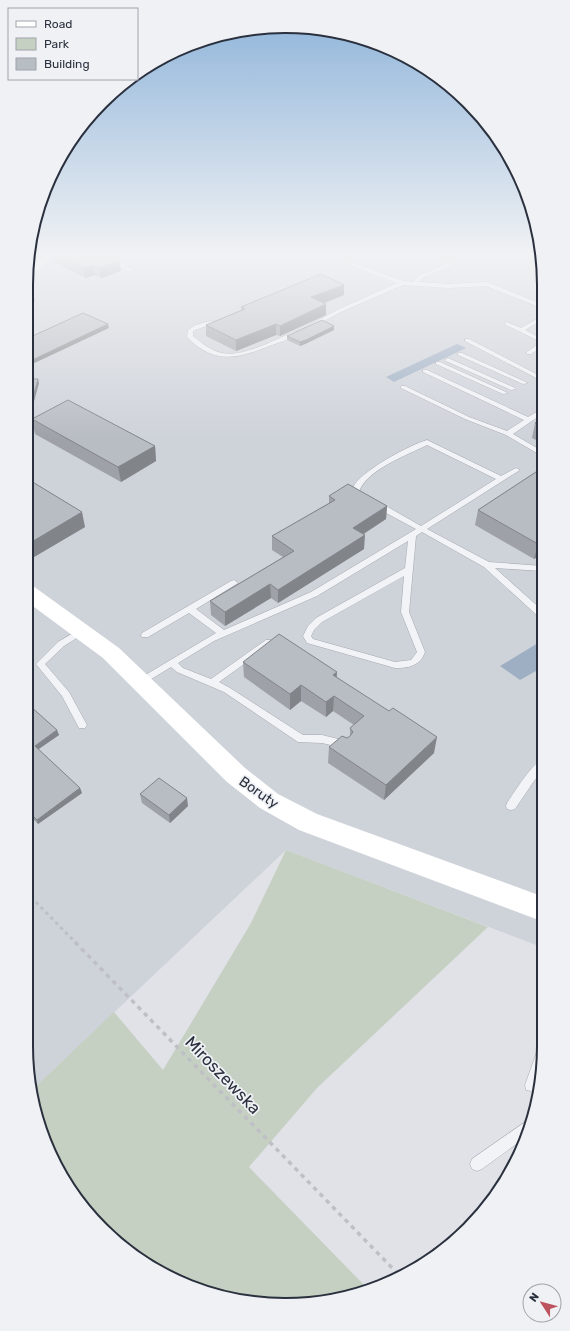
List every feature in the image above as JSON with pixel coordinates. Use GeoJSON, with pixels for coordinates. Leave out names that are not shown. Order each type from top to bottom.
{"type":"FeatureCollection","features":[{"type":"Feature","properties":{"kind":"street","name":"Boruty"},"geometry":{"type":"LineString","coordinates":[[33,595],[80,632],[111,653],[236,775],[269,801],[308,822],[537,907]]}},
{"type":"Feature","properties":{"kind":"lane"},"geometry":{"type":"LineString","coordinates":[[212,323],[198,326],[190,331],[190,337],[209,350],[230,357],[273,343],[331,315]]}},
{"type":"Feature","properties":{"kind":"lane"},"geometry":{"type":"LineString","coordinates":[[522,330],[537,321]]}},
{"type":"Feature","properties":{"kind":"lane"},"geometry":{"type":"LineString","coordinates":[[507,324],[537,338]]}},
{"type":"Feature","properties":{"kind":"lane"},"geometry":{"type":"LineString","coordinates":[[468,340],[537,376]]}},
{"type":"Feature","properties":{"kind":"lane"},"geometry":{"type":"LineString","coordinates":[[529,353],[537,347]]}},
{"type":"Feature","properties":{"kind":"lane"},"geometry":{"type":"LineString","coordinates":[[460,354],[526,383]]}},
{"type":"Feature","properties":{"kind":"lane"},"geometry":{"type":"LineString","coordinates":[[448,360],[513,389]]}},
{"type":"Feature","properties":{"kind":"lane"},"geometry":{"type":"LineString","coordinates":[[492,368],[505,360]]}},
{"type":"Feature","properties":{"kind":"lane"},"geometry":{"type":"LineString","coordinates":[[438,363],[505,393]]}},
{"type":"Feature","properties":{"kind":"lane"},"geometry":{"type":"LineString","coordinates":[[453,378],[467,368]]}},
{"type":"Feature","properties":{"kind":"lane"},"geometry":{"type":"LineString","coordinates":[[496,398],[453,378],[428,370],[529,420]]}},
{"type":"Feature","properties":{"kind":"lane"},"geometry":{"type":"LineString","coordinates":[[480,382],[488,378]]}},
{"type":"Feature","properties":{"kind":"lane"},"geometry":{"type":"LineString","coordinates":[[489,401],[537,379]]}},
{"type":"Feature","properties":{"kind":"lane"},"geometry":{"type":"LineString","coordinates":[[403,387],[467,418],[508,434],[537,451]]}},
{"type":"Feature","properties":{"kind":"lane"},"geometry":{"type":"LineString","coordinates":[[508,434],[537,414]]}},
{"type":"Feature","properties":{"kind":"lane"},"geometry":{"type":"LineString","coordinates":[[501,479],[427,442],[374,471],[360,482],[355,488],[355,492],[421,530],[487,565],[537,611]]}},
{"type":"Feature","properties":{"kind":"lane"},"geometry":{"type":"LineString","coordinates":[[140,682],[211,639],[314,594],[421,530],[516,470]]}},
{"type":"Feature","properties":{"kind":"lane"},"geometry":{"type":"LineString","coordinates":[[408,570],[319,620],[311,628],[307,636],[310,641],[395,665],[407,665],[415,662],[421,652],[405,612],[412,535]]}},
{"type":"Feature","properties":{"kind":"lane"},"geometry":{"type":"LineString","coordinates":[[487,565],[537,568]]}},
{"type":"Feature","properties":{"kind":"lane"},"geometry":{"type":"LineString","coordinates":[[145,635],[234,583]]}},
{"type":"Feature","properties":{"kind":"lane"},"geometry":{"type":"LineString","coordinates":[[190,609],[223,634]]}},
{"type":"Feature","properties":{"kind":"lane"},"geometry":{"type":"LineString","coordinates":[[80,632],[61,644],[40,664],[66,694],[82,725]]}},
{"type":"Feature","properties":{"kind":"lane"},"geometry":{"type":"LineString","coordinates":[[212,683],[269,642]]}},
{"type":"Feature","properties":{"kind":"lane"},"geometry":{"type":"LineString","coordinates":[[172,663],[180,670],[227,690],[301,739],[322,739],[338,743],[345,748]]}},
{"type":"Feature","properties":{"kind":"lane"},"geometry":{"type":"LineString","coordinates":[[511,806],[537,770]]}},
{"type":"Feature","properties":{"kind":"lane"},"geometry":{"type":"LineString","coordinates":[[531,1085],[535,1072]]}},
{"type":"Feature","properties":{"kind":"lane"},"geometry":{"type":"LineString","coordinates":[[478,1164],[522,1131]]}},
{"type":"Feature","properties":{"kind":"path","name":"Miroszewska"},"geometry":{"type":"LineString","coordinates":[[33,899],[396,1272]]}},
{"type":"Feature","properties":{"kind":"shaded area"},"geometry":{"type":"Polygon","coordinates":[[[33,315],[537,315],[537,945],[286,850],[36,1086],[33,1046],[33,315]]]}},
{"type":"Feature","properties":{"kind":"green space"},"geometry":{"type":"Polygon","coordinates":[[[286,850],[488,927],[317,1088],[249,1167],[364,1285],[318,1296],[285,1298],[252,1296],[204,1285],[174,1272],[145,1256],[132,1246],[96,1212],[75,1186],[59,1157],[46,1127],[36,1086],[114,1012],[163,1070],[251,923],[286,850]]]}},
{"type":"Feature","properties":{"kind":"water"},"geometry":{"type":"Polygon","coordinates":[[[457,344],[466,348],[394,382],[386,377],[457,344]]]}},
{"type":"Feature","properties":{"kind":"water"},"geometry":{"type":"Polygon","coordinates":[[[537,644],[537,670],[520,680],[500,666],[537,644]]]}},
{"type":"Feature","properties":{"kind":"building"},"geometry":{"type":"Polygon","coordinates":[[[78,315],[88,315],[108,324],[33,360],[33,336],[78,315]]]}},
{"type":"Feature","properties":{"kind":"building"},"geometry":{"type":"Polygon","coordinates":[[[230,315],[303,315],[280,326],[276,324],[236,340],[206,325],[230,315]]]}},
{"type":"Feature","properties":{"kind":"building"},"geometry":{"type":"Polygon","coordinates":[[[322,320],[334,326],[300,342],[287,336],[322,320]]]}},
{"type":"Feature","properties":{"kind":"building"},"geometry":{"type":"Polygon","coordinates":[[[33,379],[38,379],[33,397],[33,379]]]}},
{"type":"Feature","properties":{"kind":"building"},"geometry":{"type":"Polygon","coordinates":[[[68,400],[155,446],[118,467],[33,418],[68,400]]]}},
{"type":"Feature","properties":{"kind":"building"},"geometry":{"type":"Polygon","coordinates":[[[537,471],[537,543],[478,510],[537,471]]]}},
{"type":"Feature","properties":{"kind":"building"},"geometry":{"type":"Polygon","coordinates":[[[33,482],[82,512],[33,541],[33,482]]]}},
{"type":"Feature","properties":{"kind":"building"},"geometry":{"type":"Polygon","coordinates":[[[348,484],[387,506],[353,528],[365,535],[278,590],[270,584],[225,612],[210,601],[294,551],[272,536],[335,500],[329,496],[348,484]]]}},
{"type":"Feature","properties":{"kind":"building"},"geometry":{"type":"Polygon","coordinates":[[[279,634],[337,672],[333,675],[389,711],[393,708],[437,737],[386,785],[329,747],[342,736],[347,738],[350,736],[353,732],[350,728],[364,716],[334,696],[326,702],[301,685],[290,694],[243,662],[279,634]]]}},
{"type":"Feature","properties":{"kind":"building"},"geometry":{"type":"Polygon","coordinates":[[[33,709],[57,730],[35,746],[80,788],[37,820],[33,816],[33,709]]]}},
{"type":"Feature","properties":{"kind":"building"},"geometry":{"type":"Polygon","coordinates":[[[159,778],[187,798],[169,815],[140,794],[159,778]]]}}]}
